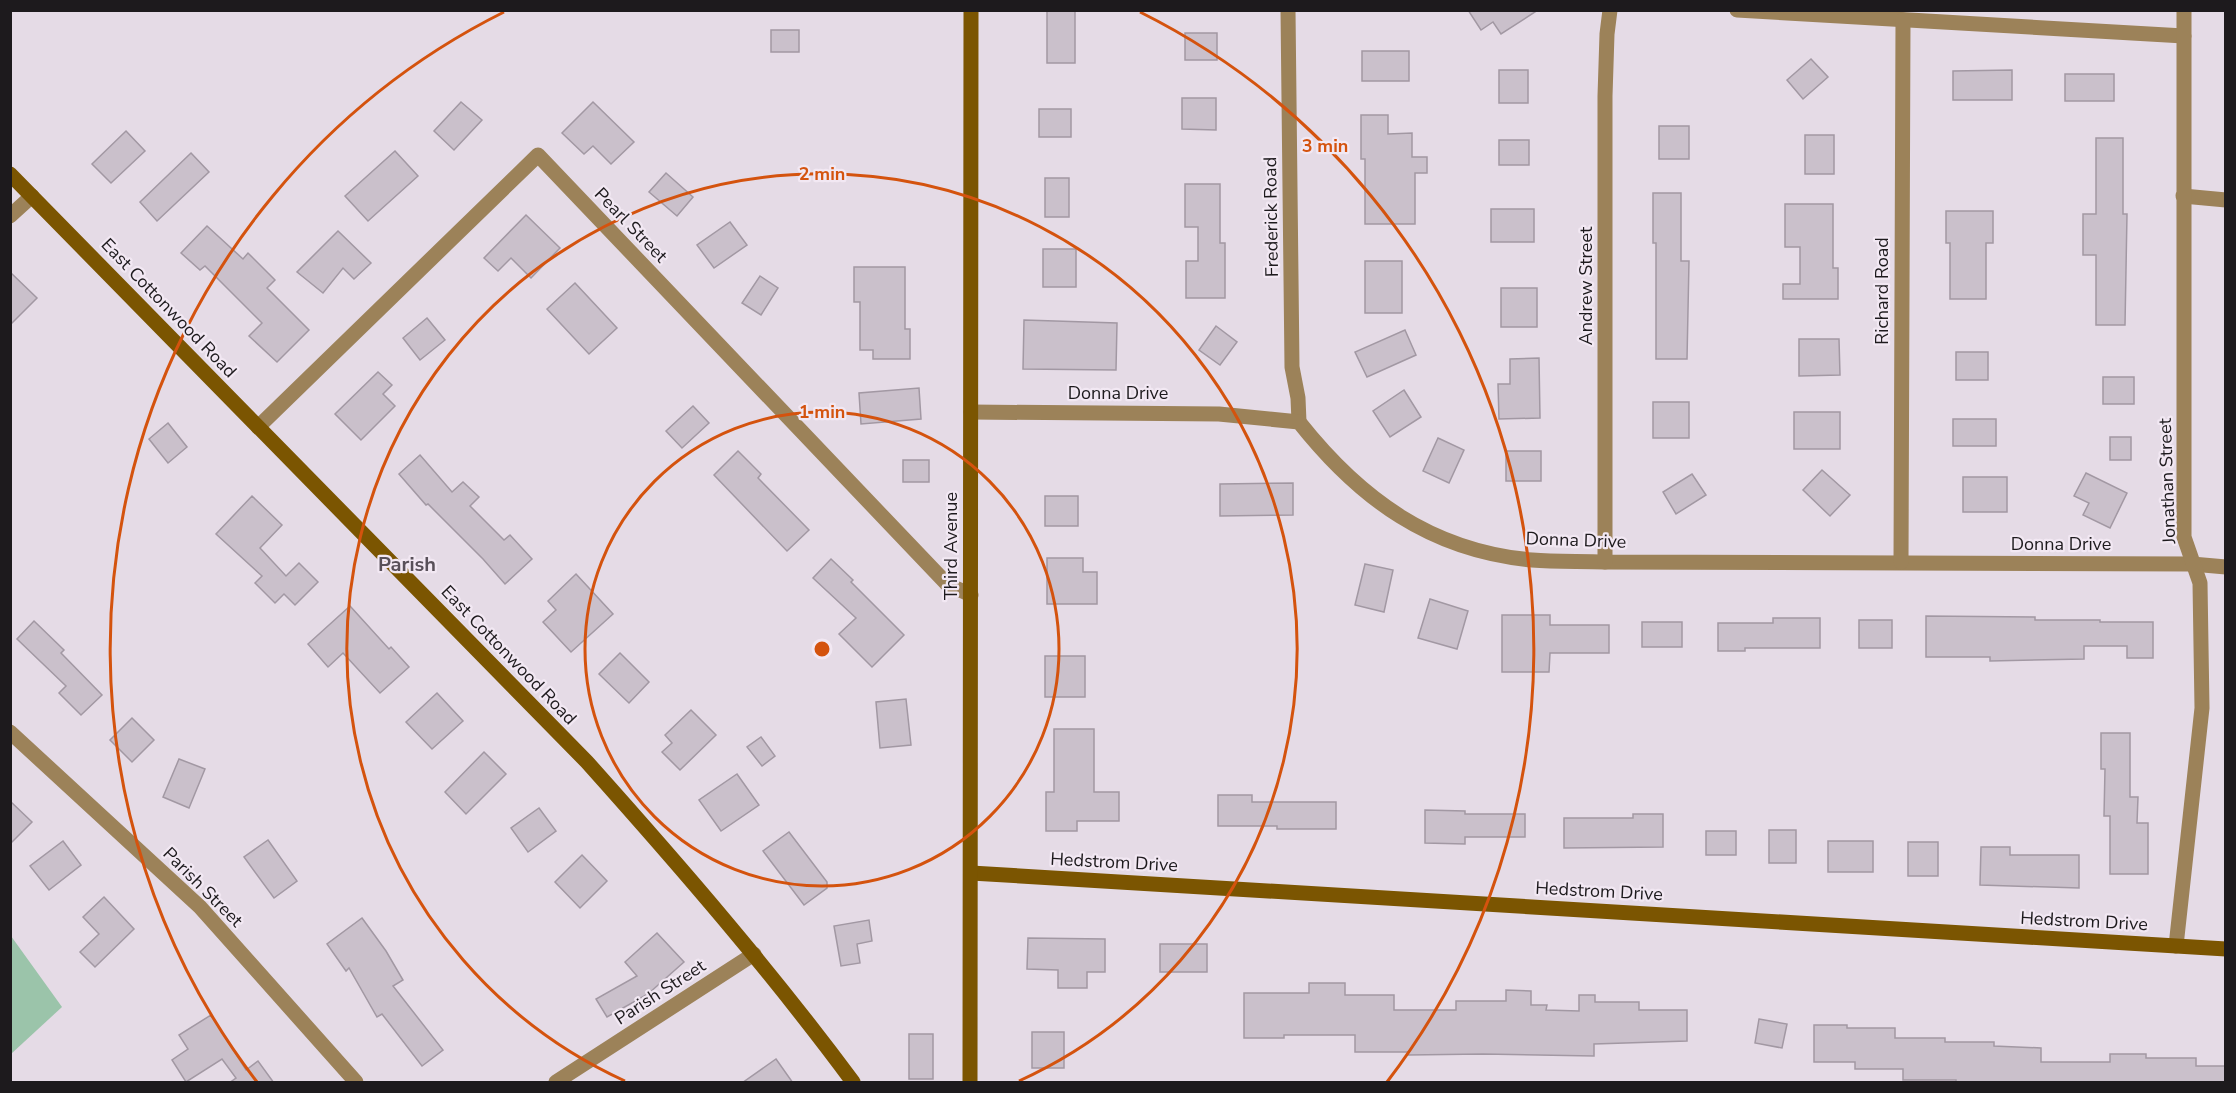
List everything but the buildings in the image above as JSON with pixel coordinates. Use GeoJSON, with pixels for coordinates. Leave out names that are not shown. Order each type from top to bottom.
{"type":"FeatureCollection","features":[{"type":"Feature","properties":{"kind":"street","name":"Third Avenue"},"geometry":{"type":"LineString","coordinates":[[970,1083],[971,10]]}},
{"type":"Feature","properties":{"kind":"street","name":"Frederick Road"},"geometry":{"type":"LineString","coordinates":[[1288,10],[1292,367],[1298,398],[1299,422]]}},
{"type":"Feature","properties":{"kind":"street","name":"Andrew Street"},"geometry":{"type":"LineString","coordinates":[[1605,562],[1605,96],[1610,10]]}},
{"type":"Feature","properties":{"kind":"street"},"geometry":{"type":"LineString","coordinates":[[1737,10],[2184,36]]}},
{"type":"Feature","properties":{"kind":"street","name":"Jonathan Street"},"geometry":{"type":"LineString","coordinates":[[2176,946],[2202,708],[2200,583],[2184,537],[2182,196],[2184,10]]}},
{"type":"Feature","properties":{"kind":"street","name":"Richard Road"},"geometry":{"type":"LineString","coordinates":[[1901,562],[1903,20]]}},
{"type":"Feature","properties":{"kind":"street","name":"Pearl Street"},"geometry":{"type":"LineString","coordinates":[[258,427],[538,156],[947,584],[971,595]]}},
{"type":"Feature","properties":{"kind":"street","name":"East Cottonwood Road"},"geometry":{"type":"LineString","coordinates":[[10,174],[586,762],[754,954],[853,1083]]}},
{"type":"Feature","properties":{"kind":"street"},"geometry":{"type":"LineString","coordinates":[[10,216],[32,196]]}},
{"type":"Feature","properties":{"kind":"street"},"geometry":{"type":"LineString","coordinates":[[2182,196],[2226,200]]}},
{"type":"Feature","properties":{"kind":"street","name":"Donna Drive"},"geometry":{"type":"LineString","coordinates":[[971,412],[1219,414],[1299,422],[1326,455],[1360,489],[1399,516],[1438,538],[1483,552],[1531,560],[2192,564],[2226,567]]}},
{"type":"Feature","properties":{"kind":"street","name":"Parish Street"},"geometry":{"type":"LineString","coordinates":[[10,732],[200,907],[356,1083]]}},
{"type":"Feature","properties":{"kind":"street","name":"Hedstrom Drive"},"geometry":{"type":"LineString","coordinates":[[971,873],[2226,949]]}},
{"type":"Feature","properties":{"kind":"street","name":"Parish Street"},"geometry":{"type":"LineString","coordinates":[[556,1083],[754,954]]}},
{"type":"Feature","properties":{"kind":"green space"},"geometry":{"type":"Polygon","coordinates":[[[11,936],[62,1007],[11,1054],[11,936]]]}},
{"type":"Feature","properties":{"kind":"district","name":"Parish"},"geometry":{"type":"Point","coordinates":[407,564]}}]}
